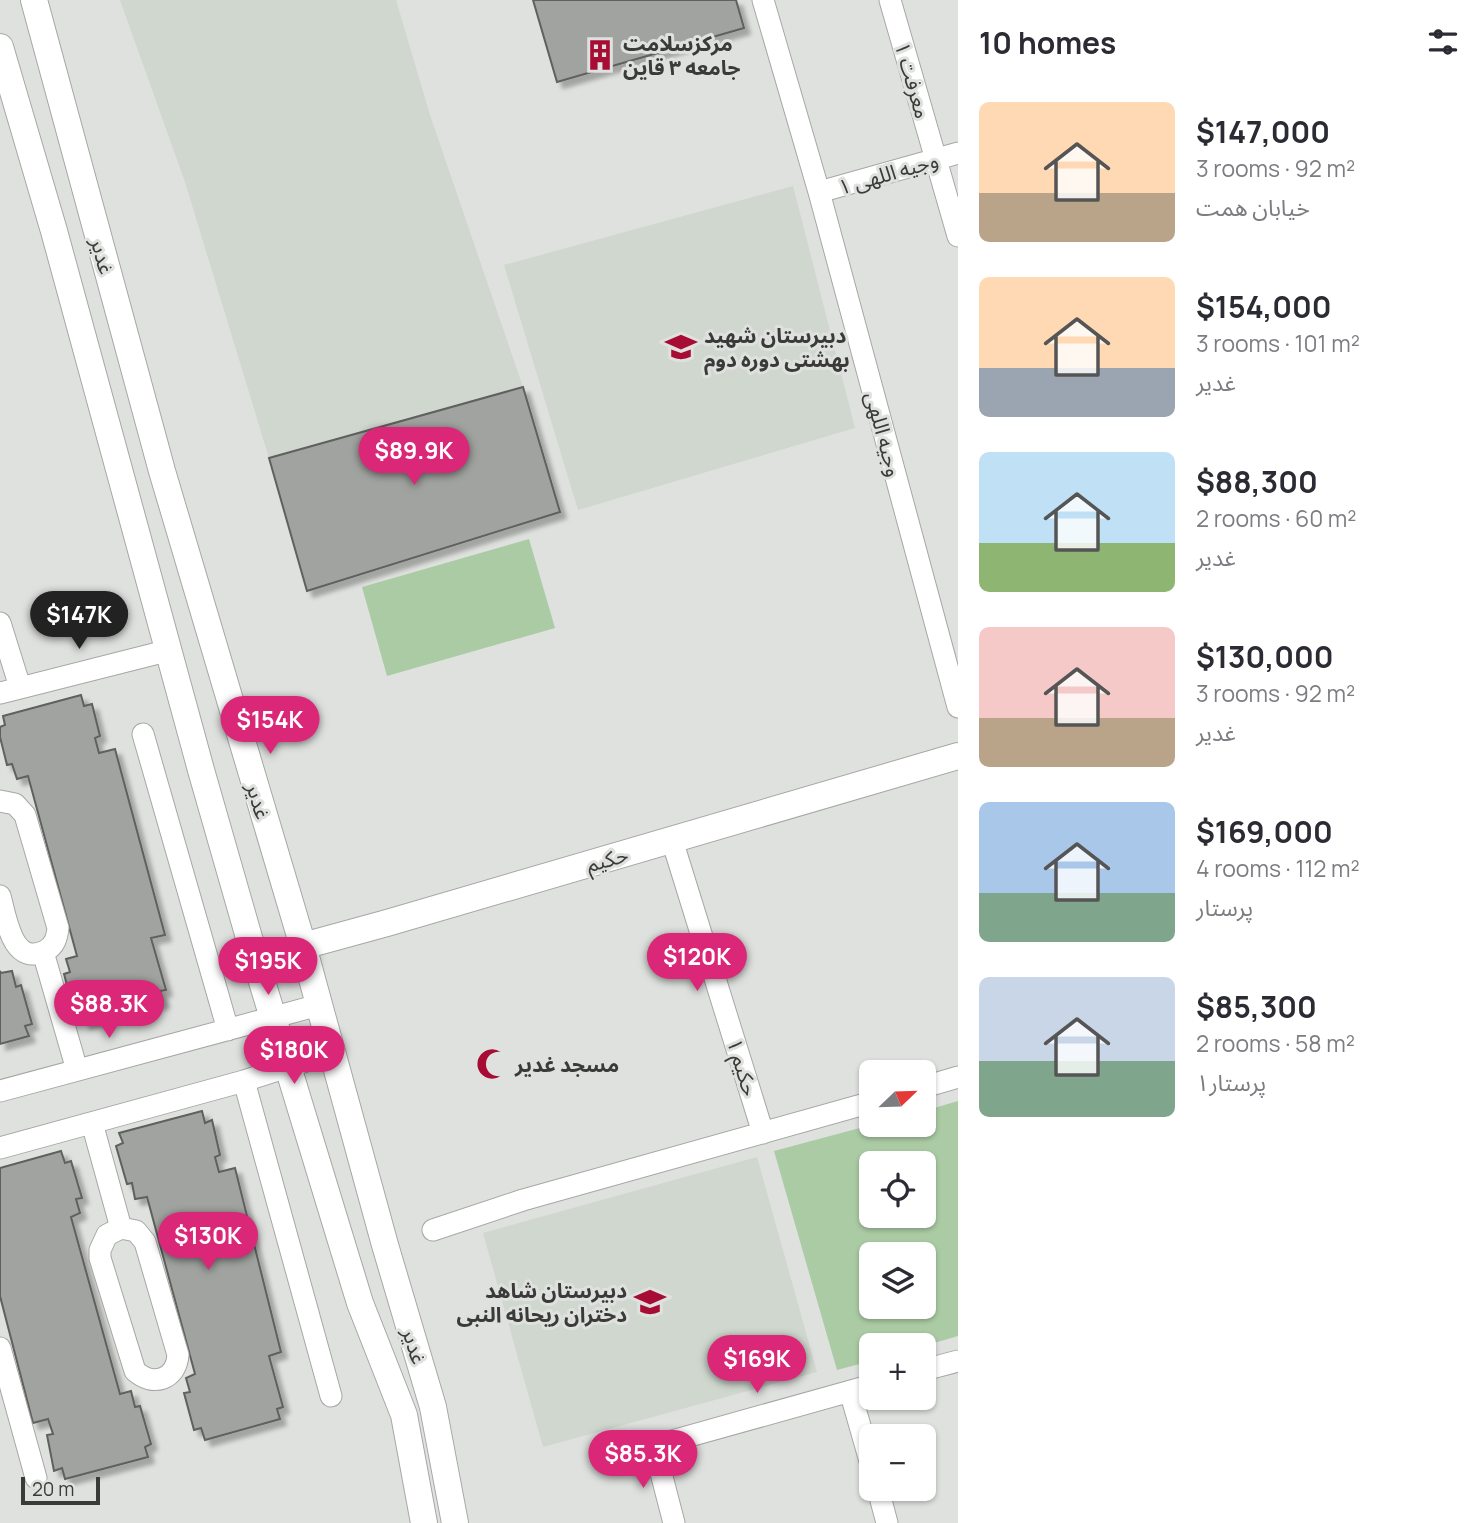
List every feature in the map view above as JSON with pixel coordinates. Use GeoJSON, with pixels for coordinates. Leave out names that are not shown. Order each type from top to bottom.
{"type":"FeatureCollection","features":[{"type":"Feature","properties":{"kind":"street","name":"غدیر"},"geometry":{"type":"LineString","coordinates":[[34,0],[162,471],[282,883],[303,946],[385,1245],[433,1407],[455,1523]]}},
{"type":"Feature","properties":{"kind":"street","name":"وجیه اللهی"},"geometry":{"type":"LineString","coordinates":[[764,0],[819,192],[958,707]]}},
{"type":"Feature","properties":{"kind":"street","name":"معرفت ۱"},"geometry":{"type":"LineString","coordinates":[[890,0],[958,236]]}},
{"type":"Feature","properties":{"kind":"street","name":"غدیر"},"geometry":{"type":"LineString","coordinates":[[0,47],[54,231],[256,962],[275,1017],[360,1303],[404,1415],[424,1523]]}},
{"type":"Feature","properties":{"kind":"street","name":"وجیه اللهی ۱"},"geometry":{"type":"LineString","coordinates":[[819,192],[958,153]]}},
{"type":"Feature","properties":{"kind":"street"},"geometry":{"type":"LineString","coordinates":[[0,623],[10,690],[170,650]]}},
{"type":"Feature","properties":{"kind":"street"},"geometry":{"type":"LineString","coordinates":[[143,734],[229,1030]]}},
{"type":"Feature","properties":{"kind":"street","name":"حکیم"},"geometry":{"type":"LineString","coordinates":[[256,962],[303,946],[958,756]]}},
{"type":"Feature","properties":{"kind":"street"},"geometry":{"type":"LineString","coordinates":[[0,801],[15,804],[25,815],[58,928],[50,948],[43,952],[28,953],[15,944],[0,896]]}},
{"type":"Feature","properties":{"kind":"street","name":"حکیم ۱"},"geometry":{"type":"LineString","coordinates":[[672,840],[764,1133]]}},
{"type":"Feature","properties":{"kind":"street"},"geometry":{"type":"LineString","coordinates":[[43,952],[77,1070]]}},
{"type":"Feature","properties":{"kind":"street"},"geometry":{"type":"LineString","coordinates":[[0,1091],[318,1005]]}},
{"type":"Feature","properties":{"kind":"street"},"geometry":{"type":"LineString","coordinates":[[0,1148],[244,1081],[331,1053]]}},
{"type":"Feature","properties":{"kind":"street"},"geometry":{"type":"LineString","coordinates":[[936,1083],[958,1077]]}},
{"type":"Feature","properties":{"kind":"street"},"geometry":{"type":"LineString","coordinates":[[244,1081],[331,1396]]}},
{"type":"Feature","properties":{"kind":"street"},"geometry":{"type":"LineString","coordinates":[[433,1230],[523,1200],[859,1106]]}},
{"type":"Feature","properties":{"kind":"street"},"geometry":{"type":"LineString","coordinates":[[92,1123],[121,1228]]}},
{"type":"Feature","properties":{"kind":"street"},"geometry":{"type":"LineString","coordinates":[[121,1228],[136,1231],[145,1242],[178,1354],[175,1369],[170,1375],[156,1381],[148,1380],[135,1371],[100,1258],[100,1250],[107,1235],[121,1228]]}},
{"type":"Feature","properties":{"kind":"street"},"geometry":{"type":"LineString","coordinates":[[0,1348],[36,1478]]}},
{"type":"Feature","properties":{"kind":"street"},"geometry":{"type":"LineString","coordinates":[[936,1366],[958,1360]]}},
{"type":"Feature","properties":{"kind":"street"},"geometry":{"type":"LineString","coordinates":[[674,1523],[653,1446],[859,1389]]}},
{"type":"Feature","properties":{"kind":"street"},"geometry":{"type":"LineString","coordinates":[[850,1391],[859,1424]]}},
{"type":"Feature","properties":{"kind":"street"},"geometry":{"type":"LineString","coordinates":[[881,1501],[887,1523]]}},
{"type":"Feature","properties":{"kind":"shaded area"},"geometry":{"type":"Polygon","coordinates":[[[120,0],[396,0],[430,115],[523,387],[269,458],[185,182],[120,0]]]}},
{"type":"Feature","properties":{"kind":"shaded area","name":"دبیرستان شهید بهشتی دوره دوم"},"geometry":{"type":"Polygon","coordinates":[[[793,186],[855,428],[578,510],[504,265],[793,186]]]}},
{"type":"Feature","properties":{"kind":"shaded area","name":"دبیرستان شاهد دختران ریحانه النبی"},"geometry":{"type":"Polygon","coordinates":[[[757,1157],[817,1372],[543,1447],[483,1233],[757,1157]]]}},
{"type":"Feature","properties":{"kind":"green space"},"geometry":{"type":"Polygon","coordinates":[[[529,539],[555,628],[387,676],[362,587],[529,539]]]}},
{"type":"Feature","properties":{"kind":"green space"},"geometry":{"type":"Polygon","coordinates":[[[958,1101],[958,1336],[936,1342],[936,1333],[859,1333],[859,1364],[837,1370],[774,1151],[859,1128],[859,1138],[936,1138],[936,1107],[958,1101]]]}},
{"type":"Feature","properties":{"kind":"building","name":"مرکزسلامت جامعه ۳ قاین"},"geometry":{"type":"Polygon","coordinates":[[[533,0],[736,0],[744,28],[557,82],[533,0]]]}},
{"type":"Feature","properties":{"kind":"building"},"geometry":{"type":"Polygon","coordinates":[[[523,387],[560,512],[307,591],[269,458],[523,387]]]}},
{"type":"Feature","properties":{"kind":"building"},"geometry":{"type":"Polygon","coordinates":[[[81,695],[84,706],[92,704],[100,736],[95,738],[99,753],[115,749],[165,935],[151,938],[166,990],[160,991],[163,1002],[84,1023],[81,1010],[74,1012],[64,974],[70,972],[66,959],[77,956],[28,776],[17,779],[12,764],[7,765],[0,737],[0,727],[5,725],[3,716],[81,695]]]}},
{"type":"Feature","properties":{"kind":"building"},"geometry":{"type":"Polygon","coordinates":[[[0,971],[12,971],[16,987],[21,985],[32,1024],[25,1026],[29,1036],[0,1044],[0,971]]]}},
{"type":"Feature","properties":{"kind":"building"},"geometry":{"type":"Polygon","coordinates":[[[202,1111],[205,1123],[212,1120],[220,1155],[215,1157],[219,1172],[235,1168],[281,1352],[269,1356],[283,1407],[277,1409],[280,1419],[205,1440],[201,1428],[194,1430],[184,1393],[190,1392],[186,1378],[195,1374],[147,1197],[135,1199],[132,1183],[127,1184],[116,1146],[123,1143],[119,1133],[202,1111]]]}},
{"type":"Feature","properties":{"kind":"building"},"geometry":{"type":"Polygon","coordinates":[[[61,1151],[65,1163],[71,1161],[82,1198],[76,1199],[80,1213],[71,1217],[120,1394],[131,1391],[135,1407],[140,1406],[151,1444],[145,1447],[148,1457],[65,1479],[62,1468],[54,1471],[47,1435],[53,1434],[48,1419],[33,1423],[0,1296],[0,1168],[61,1151]]]}},
{"type":"Feature","properties":{"kind":"place","name":"مرکزسلامت جامعه ۳ قاین"},"geometry":{"type":"Point","coordinates":[600,55]}},
{"type":"Feature","properties":{"kind":"place","name":"دبیرستان شهید بهشتی دوره دوم"},"geometry":{"type":"Point","coordinates":[681,347]}},
{"type":"Feature","properties":{"kind":"place","name":"مسجد غدیر"},"geometry":{"type":"Point","coordinates":[492,1064]}},
{"type":"Feature","properties":{"kind":"place","name":"دبیرستان شاهد دختران ریحانه النبی"},"geometry":{"type":"Point","coordinates":[650,1302]}}]}
